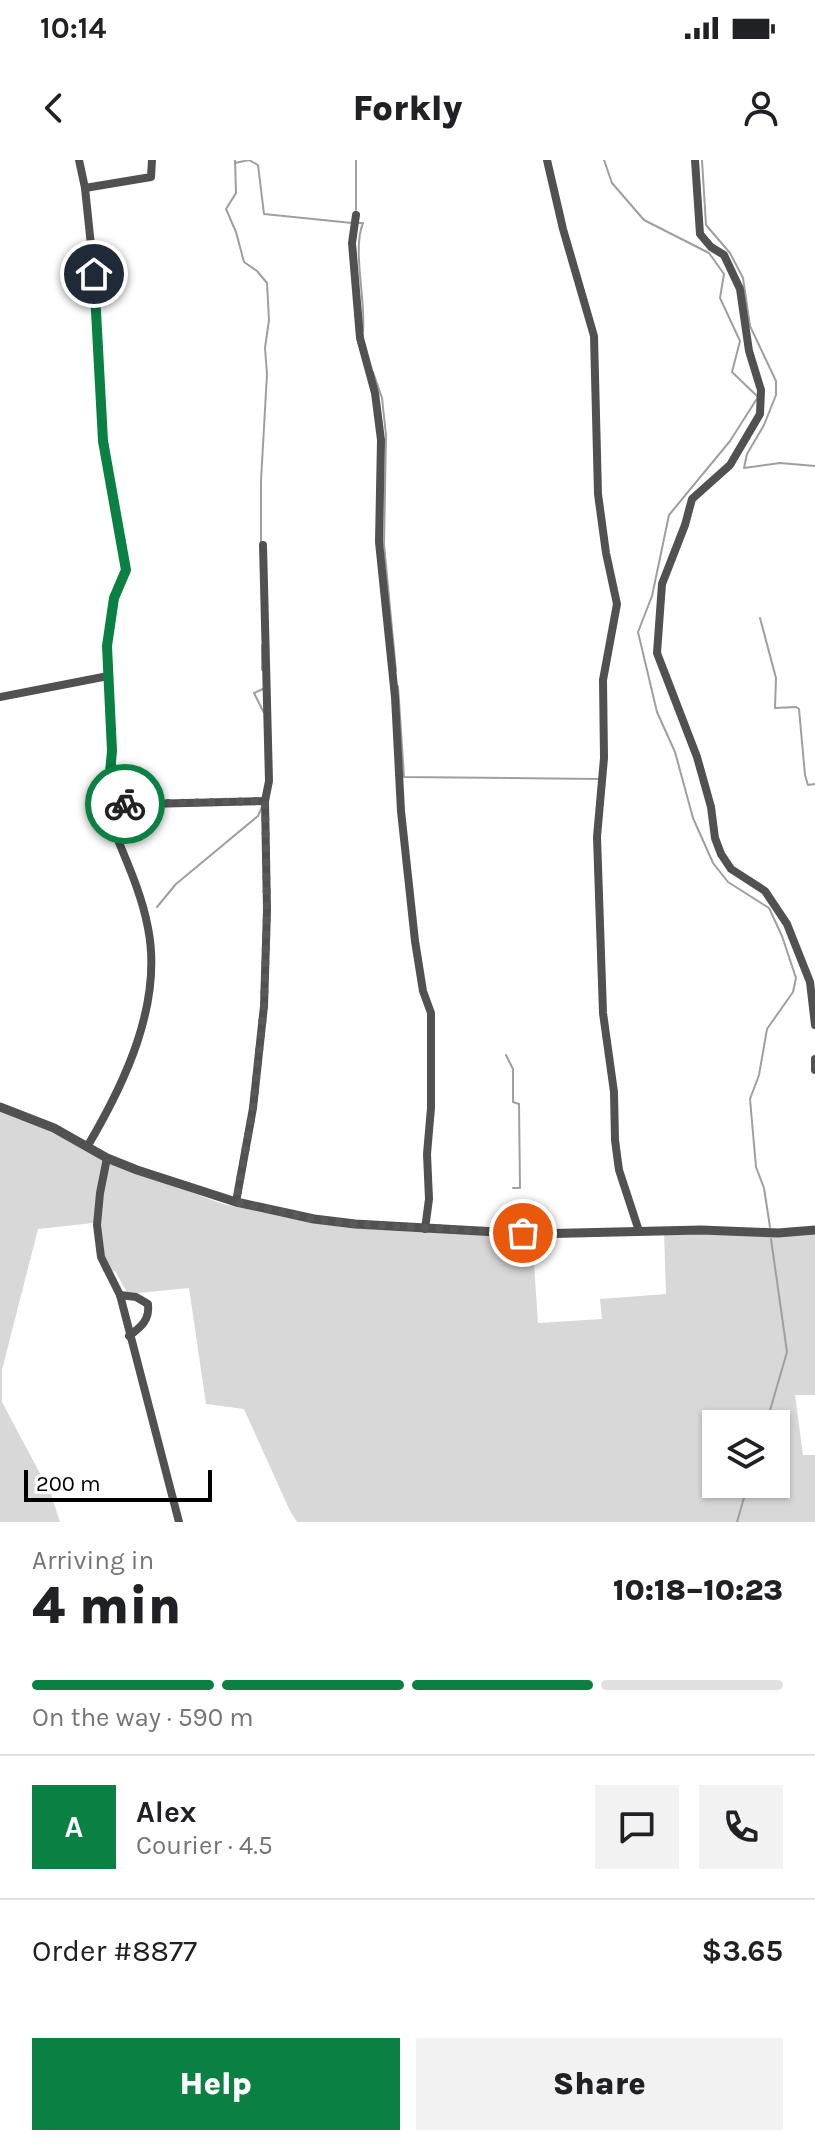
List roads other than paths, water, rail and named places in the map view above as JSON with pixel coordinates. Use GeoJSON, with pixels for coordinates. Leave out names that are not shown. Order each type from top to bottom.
{"type":"FeatureCollection","features":[{"type":"Feature","properties":{"kind":"street"},"geometry":{"type":"LineString","coordinates":[[79,160],[94,274],[103,441],[126,570],[114,598],[107,646],[112,769],[107,805],[109,818],[143,906],[153,957],[150,991],[139,1035],[112,1106],[87,1147]]}},
{"type":"Feature","properties":{"kind":"street"},"geometry":{"type":"LineString","coordinates":[[85,188],[151,177],[152,160]]}},
{"type":"Feature","properties":{"kind":"street"},"geometry":{"type":"LineString","coordinates":[[547,160],[594,336],[598,494],[617,604],[603,680],[604,758],[597,837],[602,989],[619,1170],[639,1231]]}},
{"type":"Feature","properties":{"kind":"street"},"geometry":{"type":"LineString","coordinates":[[695,160],[700,234],[711,247],[724,255],[740,289],[749,351],[761,390],[760,414],[730,465],[692,499],[662,584],[657,653],[697,757],[721,854],[731,869],[765,891],[787,924],[810,982],[815,1025]]}},
{"type":"Feature","properties":{"kind":"street"},"geometry":{"type":"LineString","coordinates":[[356,215],[352,243],[360,338],[375,393],[381,440],[379,542],[395,697],[400,802],[415,941],[423,991],[431,1013],[431,1108],[427,1154],[429,1199],[425,1229]]}},
{"type":"Feature","properties":{"kind":"street"},"geometry":{"type":"LineString","coordinates":[[236,1202],[254,1096],[264,1006],[267,910],[265,801],[269,755],[263,545]]}},
{"type":"Feature","properties":{"kind":"street"},"geometry":{"type":"LineString","coordinates":[[0,697],[108,676]]}},
{"type":"Feature","properties":{"kind":"street"},"geometry":{"type":"LineString","coordinates":[[107,805],[265,801]]}},
{"type":"Feature","properties":{"kind":"street"},"geometry":{"type":"LineString","coordinates":[[815,1059],[815,1070]]}},
{"type":"Feature","properties":{"kind":"street"},"geometry":{"type":"LineString","coordinates":[[0,1107],[54,1128],[107,1158],[236,1202],[314,1219],[425,1229],[544,1234],[734,1230],[778,1233],[815,1230]]}},
{"type":"Feature","properties":{"kind":"street"},"geometry":{"type":"LineString","coordinates":[[107,1158],[97,1225],[101,1257],[120,1295],[179,1522]]}},
{"type":"Feature","properties":{"kind":"street"},"geometry":{"type":"LineString","coordinates":[[120,1295],[136,1297],[148,1304],[146,1321],[129,1336]]}},
{"type":"Feature","properties":{"kind":"waterway"},"geometry":{"type":"LineString","coordinates":[[235,160],[236,193],[226,209],[244,262],[267,283],[269,320],[265,348],[267,374],[261,543]]}},
{"type":"Feature","properties":{"kind":"waterway"},"geometry":{"type":"LineString","coordinates":[[235,163],[249,160],[258,165],[264,214],[352,223]]}},
{"type":"Feature","properties":{"kind":"waterway"},"geometry":{"type":"LineString","coordinates":[[356,160],[356,210]]}},
{"type":"Feature","properties":{"kind":"waterway"},"geometry":{"type":"LineString","coordinates":[[604,160],[612,183],[644,220],[709,253],[724,274],[720,298],[740,341],[732,372],[758,397],[730,441],[669,515],[652,596],[638,632],[657,712],[675,752],[693,818],[713,863],[728,882],[769,908],[796,978],[793,992],[767,1029],[759,1075],[750,1099],[756,1167],[764,1188],[770,1227]]}},
{"type":"Feature","properties":{"kind":"waterway"},"geometry":{"type":"LineString","coordinates":[[702,160],[706,225],[730,253],[743,278],[750,326],[776,381],[776,395],[764,425],[747,454],[744,468],[780,463],[815,466]]}},
{"type":"Feature","properties":{"kind":"waterway"},"geometry":{"type":"LineString","coordinates":[[359,223],[363,223],[359,246],[363,331]]}},
{"type":"Feature","properties":{"kind":"waterway"},"geometry":{"type":"LineString","coordinates":[[373,372],[382,398],[386,435],[384,544],[396,671]]}},
{"type":"Feature","properties":{"kind":"waterway"},"geometry":{"type":"LineString","coordinates":[[760,618],[776,678],[775,708],[799,709],[805,775],[808,785],[815,784]]}},
{"type":"Feature","properties":{"kind":"waterway"},"geometry":{"type":"LineString","coordinates":[[262,645],[262,670]]}},
{"type":"Feature","properties":{"kind":"waterway"},"geometry":{"type":"LineString","coordinates":[[398,686],[404,777],[598,779]]}},
{"type":"Feature","properties":{"kind":"waterway"},"geometry":{"type":"LineString","coordinates":[[264,713],[254,693],[265,688]]}},
{"type":"Feature","properties":{"kind":"waterway"},"geometry":{"type":"LineString","coordinates":[[157,907],[176,884],[258,816],[262,807]]}},
{"type":"Feature","properties":{"kind":"waterway"},"geometry":{"type":"LineString","coordinates":[[506,1055],[513,1069],[513,1102],[519,1104],[520,1188],[513,1188]]}},
{"type":"Feature","properties":{"kind":"waterway"},"geometry":{"type":"LineString","coordinates":[[770,1410],[787,1352],[771,1239]]}},
{"type":"Feature","properties":{"kind":"waterway"},"geometry":{"type":"LineString","coordinates":[[737,1522],[744,1498]]}}]}
